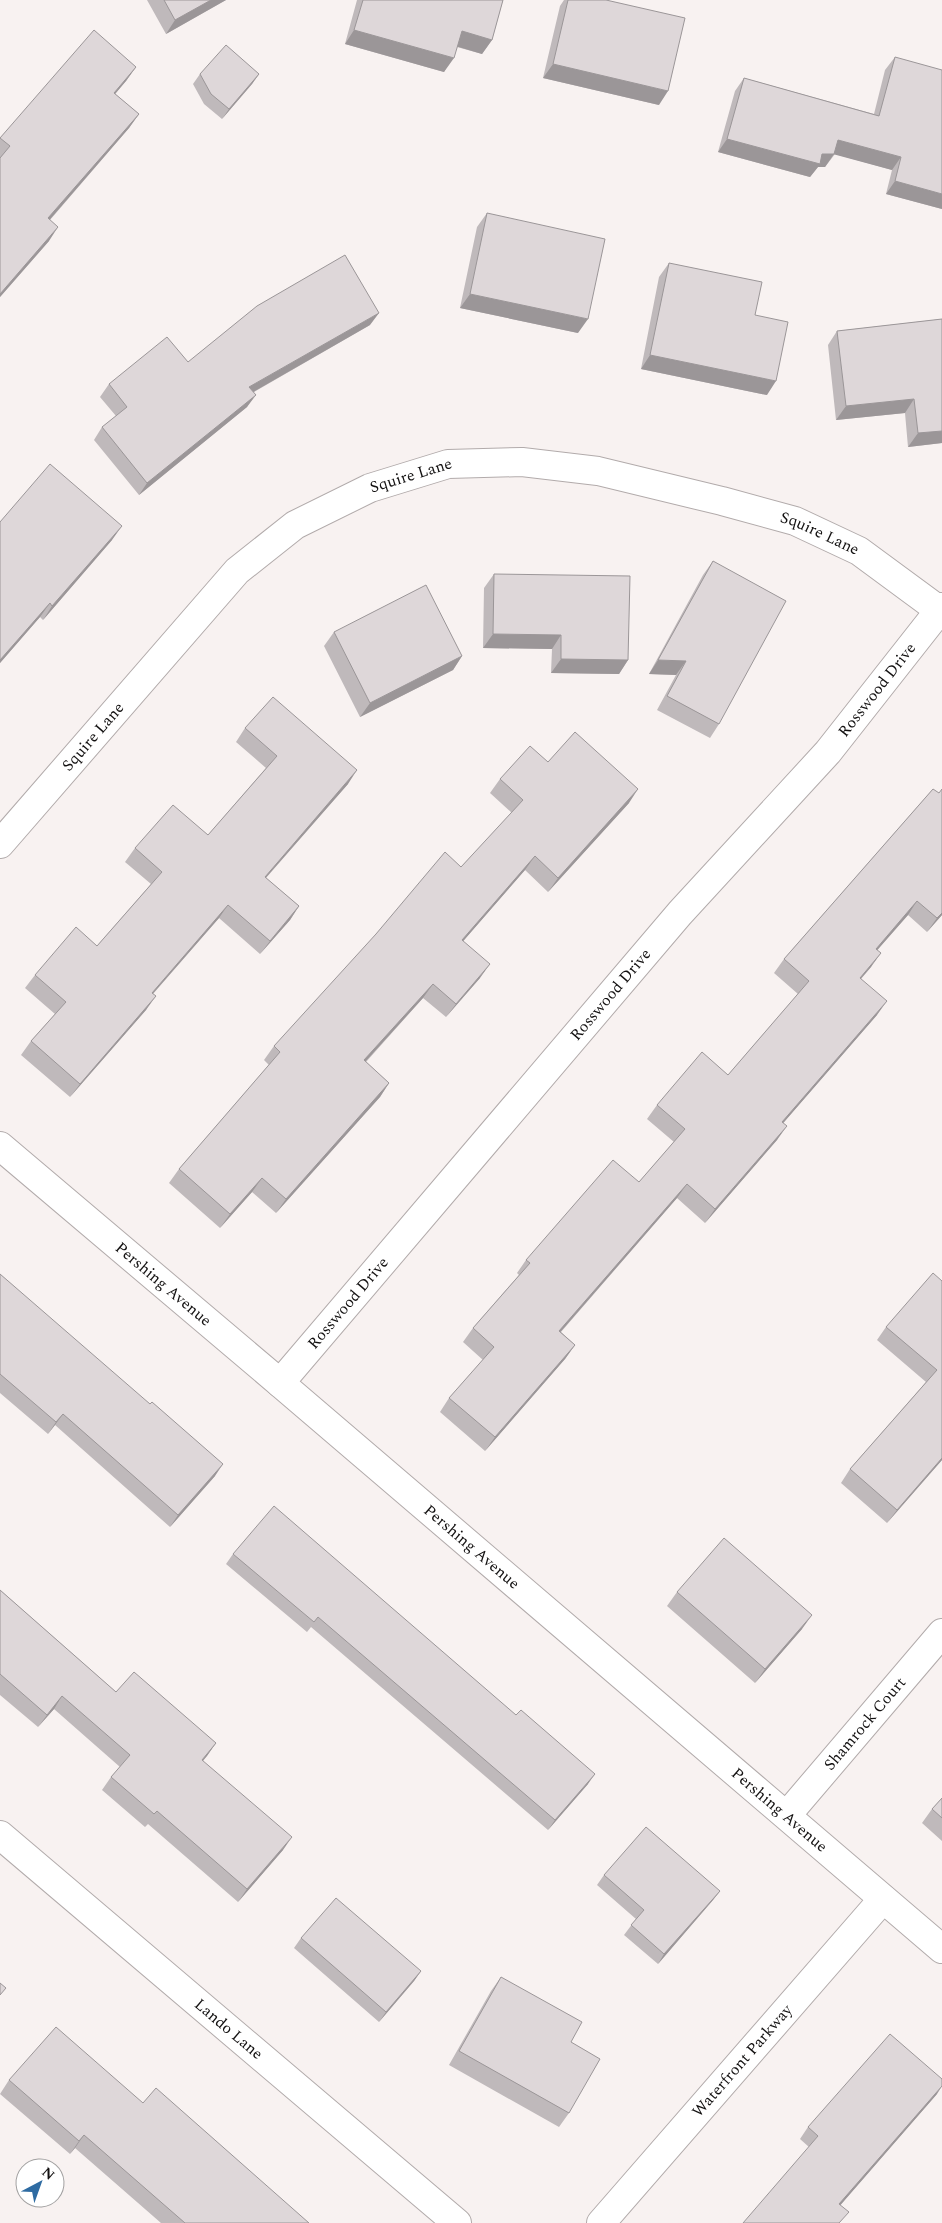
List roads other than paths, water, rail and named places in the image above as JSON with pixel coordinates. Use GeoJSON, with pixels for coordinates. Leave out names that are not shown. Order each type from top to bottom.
{"type":"FeatureCollection","features":[{"type":"Feature","properties":{"kind":"street","name":"Squire Lane"},"geometry":{"type":"LineString","coordinates":[[0,844],[237,571],[295,525],[370,488],[448,464],[522,462],[598,471],[722,501],[794,521],[859,551],[941,608]]}},
{"type":"Feature","properties":{"kind":"street","name":"Rosswood Drive"},"geometry":{"type":"LineString","coordinates":[[280,1383],[680,913],[828,752],[941,608]]}},
{"type":"Feature","properties":{"kind":"street","name":"Pershing Avenue"},"geometry":{"type":"LineString","coordinates":[[0,1146],[942,1949]]}},
{"type":"Feature","properties":{"kind":"street","name":"Shamrock Court"},"geometry":{"type":"LineString","coordinates":[[787,1815],[942,1633]]}},
{"type":"Feature","properties":{"kind":"street","name":"Lando Lane"},"geometry":{"type":"LineString","coordinates":[[0,1835],[457,2223]]}},
{"type":"Feature","properties":{"kind":"street","name":"Waterfront Parkway"},"geometry":{"type":"LineString","coordinates":[[600,2223],[883,1899]]}}]}
